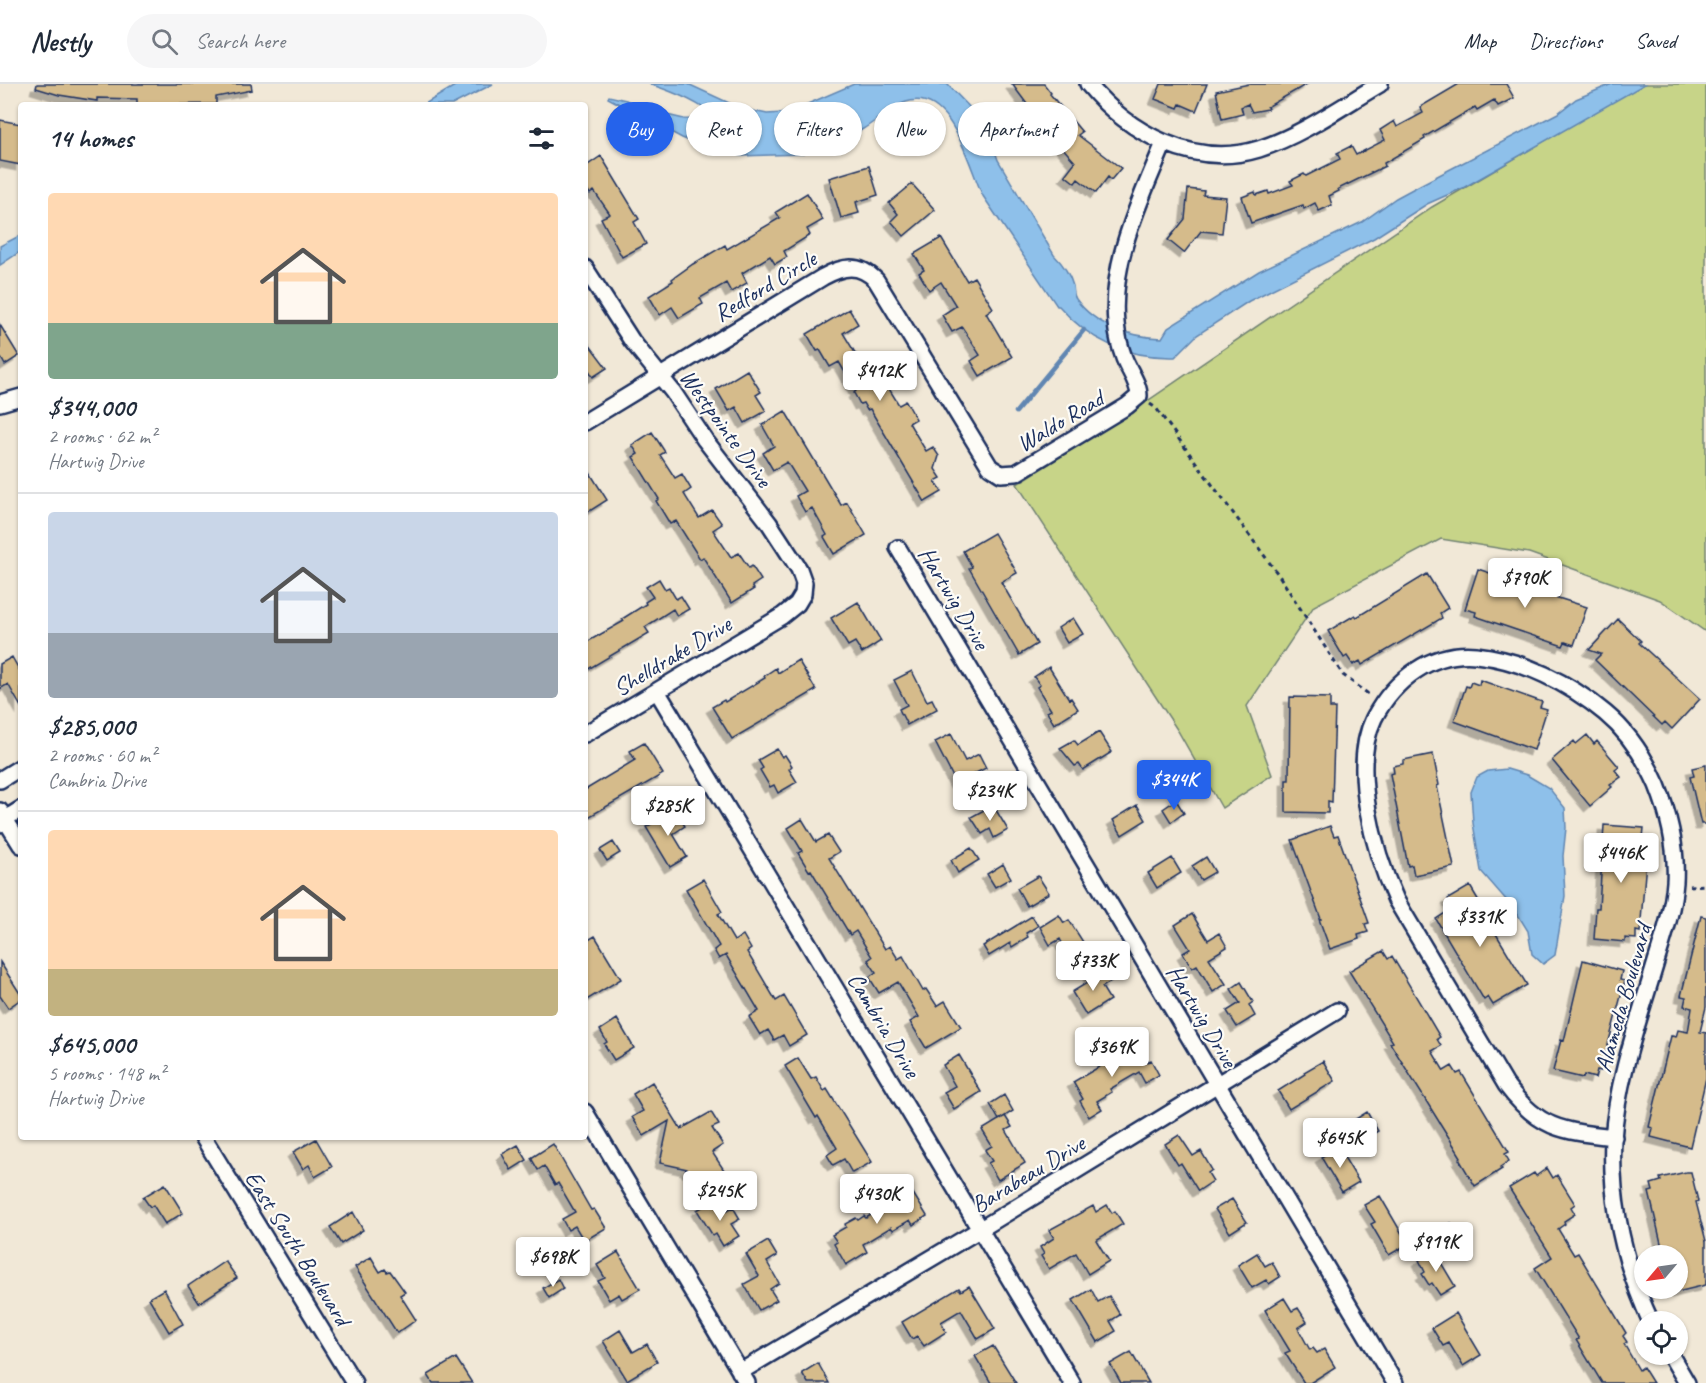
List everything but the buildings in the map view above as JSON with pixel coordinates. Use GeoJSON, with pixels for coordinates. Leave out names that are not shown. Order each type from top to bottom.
{"type":"FeatureCollection","features":[{"type":"Feature","properties":{"kind":"street"},"geometry":{"type":"LineString","coordinates":[[1088,84],[1109,107],[1131,125],[1164,143],[1192,151],[1215,154],[1241,153],[1279,142],[1380,84]]}},
{"type":"Feature","properties":{"kind":"street"},"geometry":{"type":"LineString","coordinates":[[1138,390],[1124,358],[1116,322],[1119,267],[1130,226],[1164,143]]}},
{"type":"Feature","properties":{"kind":"street","name":"Redford Circle"},"geometry":{"type":"LineString","coordinates":[[588,420],[832,272],[850,267],[867,272],[876,280],[990,467]]}},
{"type":"Feature","properties":{"kind":"street","name":"Westpointe Drive"},"geometry":{"type":"LineString","coordinates":[[588,273],[632,341],[660,375],[727,471],[769,522],[799,569],[804,583],[803,594],[797,604],[782,616]]}},
{"type":"Feature","properties":{"kind":"street","name":"Waldo Road"},"geometry":{"type":"LineString","coordinates":[[990,467],[1001,474],[1017,473],[1130,404],[1138,390]]}},
{"type":"Feature","properties":{"kind":"street"},"geometry":{"type":"LineString","coordinates":[[0,403],[18,398]]}},
{"type":"Feature","properties":{"kind":"street","name":"Hartwig Drive"},"geometry":{"type":"LineString","coordinates":[[898,548],[1395,1383]]}},
{"type":"Feature","properties":{"kind":"street","name":"Shelldrake Drive"},"geometry":{"type":"LineString","coordinates":[[588,732],[782,616]]}},
{"type":"Feature","properties":{"kind":"street","name":"Alameda Boulevard"},"geometry":{"type":"LineString","coordinates":[[1614,1137],[1569,1132],[1550,1125],[1520,1103],[1506,1085],[1396,900],[1384,873],[1373,839],[1366,791],[1367,740],[1371,725],[1382,703],[1399,682],[1428,664],[1448,657],[1470,655],[1488,657],[1524,667],[1561,682],[1595,705],[1619,726],[1645,761],[1668,814],[1674,849],[1674,891],[1668,922],[1628,1058],[1614,1137],[1613,1169],[1618,1220],[1625,1255],[1646,1311]]}},
{"type":"Feature","properties":{"kind":"street","name":"Cambria Drive"},"geometry":{"type":"LineString","coordinates":[[657,691],[1072,1383]]}},
{"type":"Feature","properties":{"kind":"street"},"geometry":{"type":"LineString","coordinates":[[0,780],[18,769]]}},
{"type":"Feature","properties":{"kind":"street"},"geometry":{"type":"LineString","coordinates":[[18,810],[2,818],[18,841]]}},
{"type":"Feature","properties":{"kind":"street","name":"Barabeau Drive"},"geometry":{"type":"LineString","coordinates":[[743,1378],[979,1230],[1337,1011]]}},
{"type":"Feature","properties":{"kind":"street"},"geometry":{"type":"LineString","coordinates":[[588,1117],[743,1378]]}},
{"type":"Feature","properties":{"kind":"street","name":"East South Boulevard"},"geometry":{"type":"LineString","coordinates":[[205,1140],[354,1383]]}},
{"type":"Feature","properties":{"kind":"street"},"geometry":{"type":"LineString","coordinates":[[1676,1365],[1687,1383]]}},
{"type":"Feature","properties":{"kind":"path"},"geometry":{"type":"LineString","coordinates":[[1138,390],[1156,408],[1266,559],[1343,675],[1369,695]]}},
{"type":"Feature","properties":{"kind":"path"},"geometry":{"type":"LineString","coordinates":[[1689,886],[1706,885]]}},
{"type":"Feature","properties":{"kind":"green space"},"geometry":{"type":"Polygon","coordinates":[[[1642,84],[1706,84],[1706,632],[1660,600],[1529,553],[1441,539],[1314,606],[1247,706],[1272,775],[1222,808],[1178,731],[1017,484],[1137,408],[1432,207],[1642,84]]]}},
{"type":"Feature","properties":{"kind":"water"},"geometry":{"type":"Polygon","coordinates":[[[458,84],[493,84],[458,102],[428,102],[458,84]]]}},
{"type":"Feature","properties":{"kind":"water"},"geometry":{"type":"Polygon","coordinates":[[[649,84],[688,84],[727,102],[694,102],[649,84]]]}},
{"type":"Feature","properties":{"kind":"water"},"geometry":{"type":"Polygon","coordinates":[[[854,84],[947,84],[964,102],[958,102],[958,135],[946,117],[946,102],[874,102],[874,122],[862,129],[862,102],[812,102],[854,84]]]}},
{"type":"Feature","properties":{"kind":"water"},"geometry":{"type":"Polygon","coordinates":[[[1612,84],[1645,84],[1463,188],[1427,204],[1374,238],[1249,301],[1197,335],[1175,357],[1158,357],[1126,351],[1083,329],[1057,306],[983,196],[967,156],[997,156],[1054,255],[1068,273],[1075,297],[1084,308],[1103,323],[1115,328],[1138,335],[1162,338],[1168,328],[1259,271],[1362,222],[1396,198],[1558,113],[1576,99],[1612,84]]]}},
{"type":"Feature","properties":{"kind":"water"},"geometry":{"type":"Polygon","coordinates":[[[609,96],[630,102],[615,102],[608,98],[609,96]]]}},
{"type":"Feature","properties":{"kind":"water"},"geometry":{"type":"Polygon","coordinates":[[[762,113],[774,114],[774,155],[762,155],[762,113]]]}},
{"type":"Feature","properties":{"kind":"water"},"geometry":{"type":"Polygon","coordinates":[[[674,117],[686,119],[686,140],[674,134],[674,117]]]}},
{"type":"Feature","properties":{"kind":"water"},"geometry":{"type":"Polygon","coordinates":[[[18,237],[18,253],[0,265],[0,246],[18,237]]]}},
{"type":"Feature","properties":{"kind":"water"},"geometry":{"type":"Polygon","coordinates":[[[1507,769],[1527,775],[1549,788],[1565,808],[1566,828],[1563,856],[1565,896],[1555,955],[1543,964],[1532,954],[1528,931],[1515,910],[1481,871],[1473,823],[1471,792],[1477,777],[1488,771],[1507,769]]]}},
{"type":"Feature","properties":{"kind":"waterway"},"geometry":{"type":"LineString","coordinates":[[1016,412],[1084,330]]}}]}
